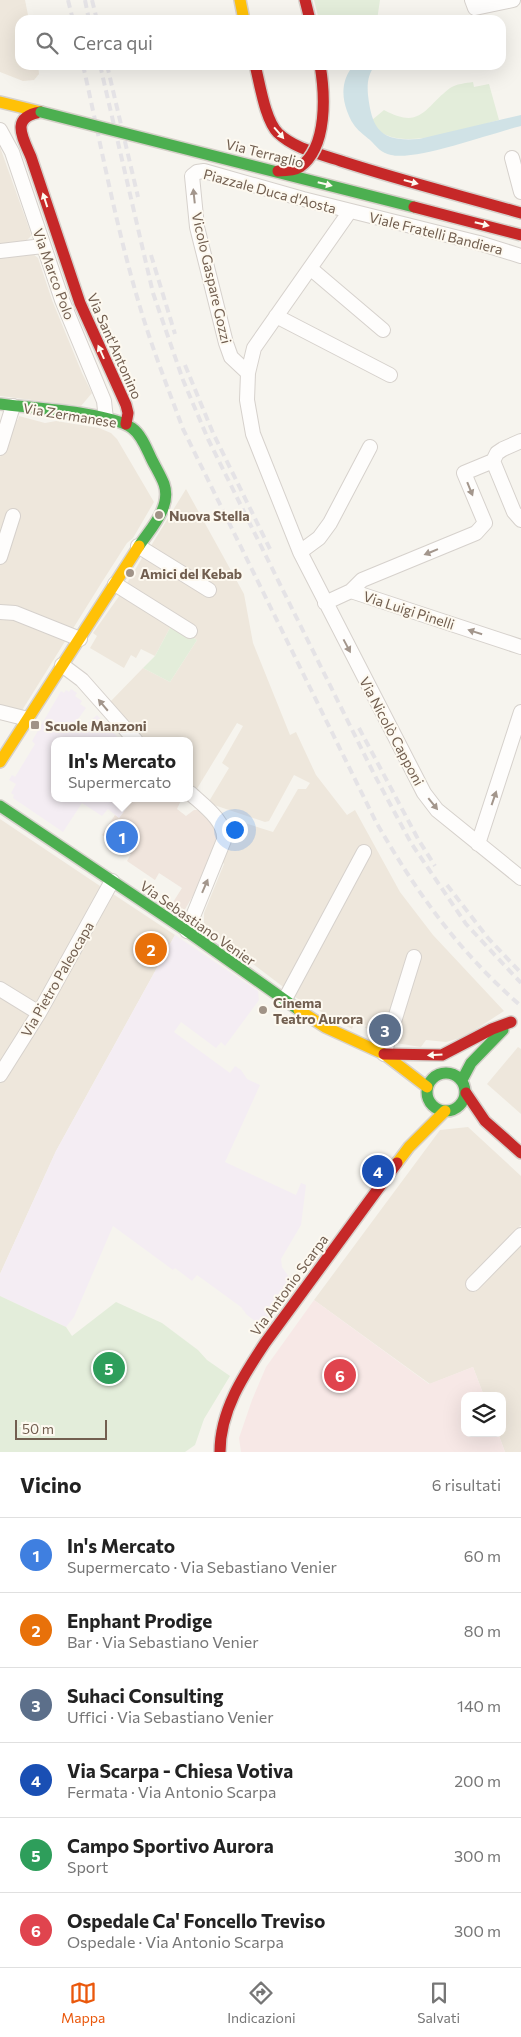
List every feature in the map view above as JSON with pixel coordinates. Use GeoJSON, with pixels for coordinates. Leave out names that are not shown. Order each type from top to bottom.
{"type":"FeatureCollection","features":[{"type":"Feature","properties":{"kind":"street"},"geometry":{"type":"LineString","coordinates":[[240,0],[243,15]]}},
{"type":"Feature","properties":{"kind":"street"},"geometry":{"type":"LineString","coordinates":[[305,0],[309,15]]}},
{"type":"Feature","properties":{"kind":"street"},"geometry":{"type":"LineString","coordinates":[[473,4],[513,0]]}},
{"type":"Feature","properties":{"kind":"street"},"geometry":{"type":"LineString","coordinates":[[256,70],[267,112],[277,132],[293,145],[364,168],[521,213]]}},
{"type":"Feature","properties":{"kind":"street","name":"Piazzale Duca d'Aosta"},"geometry":{"type":"LineString","coordinates":[[278,171],[290,171],[300,167],[315,150],[324,104],[321,70]]}},
{"type":"Feature","properties":{"kind":"street","name":"Via Terraglio"},"geometry":{"type":"LineString","coordinates":[[0,102],[278,171],[521,235]]}},
{"type":"Feature","properties":{"kind":"street","name":"Via Sant'Antonino"},"geometry":{"type":"LineString","coordinates":[[41,112],[28,115],[23,120],[20,128],[22,138],[31,156],[80,303],[122,396],[128,413],[126,424]]}},
{"type":"Feature","properties":{"kind":"street","name":"Via Marco Polo"},"geometry":{"type":"LineString","coordinates":[[0,130],[12,152],[62,300],[104,401],[106,419]]}},
{"type":"Feature","properties":{"kind":"street"},"geometry":{"type":"LineString","coordinates":[[512,158],[521,192]]}},
{"type":"Feature","properties":{"kind":"street","name":"Piazzale Duca d'Aosta"},"geometry":{"type":"LineString","coordinates":[[192,176],[197,172],[204,171],[350,211]]}},
{"type":"Feature","properties":{"kind":"street","name":"Vicolo Gaspare Gozzi"},"geometry":{"type":"LineString","coordinates":[[192,176],[197,227],[226,343],[231,357],[248,373]]}},
{"type":"Feature","properties":{"kind":"street"},"geometry":{"type":"LineString","coordinates":[[325,603],[300,552],[253,434],[247,400],[248,373],[254,348],[350,211]]}},
{"type":"Feature","properties":{"kind":"street","name":"Viale Fratelli Bandiera"},"geometry":{"type":"LineString","coordinates":[[350,211],[389,219],[521,256]]}},
{"type":"Feature","properties":{"kind":"street"},"geometry":{"type":"LineString","coordinates":[[0,251],[43,246]]}},
{"type":"Feature","properties":{"kind":"street"},"geometry":{"type":"LineString","coordinates":[[310,268],[383,330]]}},
{"type":"Feature","properties":{"kind":"street"},"geometry":{"type":"LineString","coordinates":[[276,316],[390,375]]}},
{"type":"Feature","properties":{"kind":"street","name":"Via Zermanese"},"geometry":{"type":"LineString","coordinates":[[0,448],[7,405],[106,419],[126,424]]}},
{"type":"Feature","properties":{"kind":"street"},"geometry":{"type":"LineString","coordinates":[[0,762],[164,506],[167,492],[162,477],[137,434],[126,424]]}},
{"type":"Feature","properties":{"kind":"street"},"geometry":{"type":"LineString","coordinates":[[351,591],[362,580],[476,533],[484,523],[464,473],[492,461],[497,453],[521,441]]}},
{"type":"Feature","properties":{"kind":"street"},"geometry":{"type":"LineString","coordinates":[[300,552],[319,538],[330,523],[370,447]]}},
{"type":"Feature","properties":{"kind":"street"},"geometry":{"type":"LineString","coordinates":[[492,461],[514,512],[521,520]]}},
{"type":"Feature","properties":{"kind":"street"},"geometry":{"type":"LineString","coordinates":[[0,557],[13,516]]}},
{"type":"Feature","properties":{"kind":"street"},"geometry":{"type":"LineString","coordinates":[[138,546],[209,590]]}},
{"type":"Feature","properties":{"kind":"street"},"geometry":{"type":"LineString","coordinates":[[115,584],[190,631]]}},
{"type":"Feature","properties":{"kind":"street","name":"Via Luigi Pinelli"},"geometry":{"type":"LineString","coordinates":[[325,603],[351,591],[521,647]]}},
{"type":"Feature","properties":{"kind":"street","name":"Via Nicolò Capponi"},"geometry":{"type":"LineString","coordinates":[[325,603],[424,793],[437,810],[478,844]]}},
{"type":"Feature","properties":{"kind":"street"},"geometry":{"type":"LineString","coordinates":[[0,612],[15,613],[80,639]]}},
{"type":"Feature","properties":{"kind":"street"},"geometry":{"type":"LineString","coordinates":[[62,665],[82,680],[132,737]]}},
{"type":"Feature","properties":{"kind":"street"},"geometry":{"type":"LineString","coordinates":[[0,712],[28,719]]}},
{"type":"Feature","properties":{"kind":"street"},"geometry":{"type":"LineString","coordinates":[[521,712],[478,844],[521,878]]}},
{"type":"Feature","properties":{"kind":"street"},"geometry":{"type":"LineString","coordinates":[[187,931],[224,840],[225,833],[214,816],[193,796]]}},
{"type":"Feature","properties":{"kind":"street","name":"Via Sebastiano Venier"},"geometry":{"type":"LineString","coordinates":[[0,806],[187,931],[284,1002],[325,1027],[384,1054],[415,1062],[443,1073],[455,1074],[462,1080]]}},
{"type":"Feature","properties":{"kind":"street"},"geometry":{"type":"LineString","coordinates":[[284,1002],[364,852]]}},
{"type":"Feature","properties":{"kind":"street","name":"Via Pietro Paleocapa"},"geometry":{"type":"LineString","coordinates":[[0,1075],[39,1013],[112,881]]}},
{"type":"Feature","properties":{"kind":"street"},"geometry":{"type":"LineString","coordinates":[[414,957],[384,1054],[442,1054],[492,1029],[511,1022]]}},
{"type":"Feature","properties":{"kind":"street"},"geometry":{"type":"LineString","coordinates":[[0,989],[39,1013]]}},
{"type":"Feature","properties":{"kind":"street"},"geometry":{"type":"LineString","coordinates":[[485,1121],[450,1110],[438,1110],[430,1102],[428,1087],[434,1077],[443,1073],[470,1048],[511,1022]]}},
{"type":"Feature","properties":{"kind":"street"},"geometry":{"type":"LineString","coordinates":[[511,1022],[471,1063],[462,1080],[466,1093],[485,1121],[521,1154]]}},
{"type":"Feature","properties":{"kind":"street","name":"Via Sebastiano Venier"},"geometry":{"type":"LineString","coordinates":[[384,1054],[428,1087]]}},
{"type":"Feature","properties":{"kind":"street"},"geometry":{"type":"LineString","coordinates":[[450,1110],[461,1105],[466,1093]]}},
{"type":"Feature","properties":{"kind":"street","name":"Via Antonio Scarpa"},"geometry":{"type":"LineString","coordinates":[[217,1450],[226,1414],[248,1368],[409,1147],[430,1102]]}},
{"type":"Feature","properties":{"kind":"street","name":"Via Antonio Scarpa"},"geometry":{"type":"LineString","coordinates":[[409,1147],[450,1110]]}},
{"type":"Feature","properties":{"kind":"street"},"geometry":{"type":"LineString","coordinates":[[473,1284],[521,1235]]}},
{"type":"Feature","properties":{"kind":"shaded area"},"geometry":{"type":"Polygon","coordinates":[[[0,0],[25,0],[28,15],[15,15],[15,70],[39,70],[39,74],[34,80],[23,81],[0,72],[0,0]]]}},
{"type":"Feature","properties":{"kind":"shaded area"},"geometry":{"type":"Polygon","coordinates":[[[350,70],[372,70],[368,83],[372,117],[376,125],[387,136],[419,139],[521,115],[521,126],[418,154],[403,156],[384,153],[356,128],[351,121],[343,93],[350,70]]]}},
{"type":"Feature","properties":{"kind":"shaded area"},"geometry":{"type":"Polygon","coordinates":[[[0,147],[30,231],[31,236],[25,242],[0,244],[0,147]]]}},
{"type":"Feature","properties":{"kind":"shaded area"},"geometry":{"type":"Polygon","coordinates":[[[33,254],[38,258],[52,300],[92,393],[81,406],[0,396],[0,257],[33,254]]]}},
{"type":"Feature","properties":{"kind":"shaded area"},"geometry":{"type":"Polygon","coordinates":[[[19,416],[45,423],[56,421],[99,428],[111,433],[117,439],[154,502],[133,538],[127,543],[21,712],[0,706],[0,457],[12,420],[18,420],[19,416]]]}},
{"type":"Feature","properties":{"kind":"shaded area"},"geometry":{"type":"Polygon","coordinates":[[[186,489],[244,594],[253,643],[290,735],[296,732],[316,775],[347,815],[355,810],[400,892],[433,935],[504,1011],[464,1037],[446,1042],[426,1040],[421,1047],[396,1043],[397,1037],[365,1028],[366,1025],[355,1021],[352,1029],[293,996],[204,927],[204,913],[224,864],[222,861],[234,830],[230,823],[232,819],[273,832],[298,789],[306,789],[310,783],[294,775],[269,821],[265,822],[208,803],[229,768],[222,763],[243,726],[237,723],[195,792],[193,790],[193,737],[140,737],[110,702],[143,668],[170,682],[197,640],[126,585],[145,553],[203,590],[202,595],[208,598],[213,591],[149,549],[186,489]]]}},
{"type":"Feature","properties":{"kind":"shaded area"},"geometry":{"type":"Polygon","coordinates":[[[122,592],[172,624],[155,656],[141,649],[136,658],[131,655],[124,668],[90,648],[97,636],[93,633],[122,592]]]}},
{"type":"Feature","properties":{"kind":"shaded area"},"geometry":{"type":"Polygon","coordinates":[[[71,689],[77,693],[75,696],[82,701],[80,704],[86,708],[73,726],[80,730],[97,715],[117,737],[51,737],[51,802],[131,802],[119,818],[108,809],[102,816],[82,803],[63,832],[13,798],[14,795],[11,793],[16,784],[9,780],[12,775],[15,777],[35,744],[32,741],[61,691],[64,693],[66,690],[69,692],[71,689]]]}},
{"type":"Feature","properties":{"kind":"shaded area"},"geometry":{"type":"Polygon","coordinates":[[[131,802],[180,802],[177,809],[186,816],[194,810],[198,810],[219,830],[219,840],[184,911],[178,912],[170,907],[182,888],[159,873],[155,880],[127,861],[131,854],[102,835],[115,815],[119,818],[131,802]]]}},
{"type":"Feature","properties":{"kind":"shaded area"},"geometry":{"type":"Polygon","coordinates":[[[0,819],[103,888],[38,1005],[0,981],[0,819]]]}},
{"type":"Feature","properties":{"kind":"shaded area"},"geometry":{"type":"Polygon","coordinates":[[[110,892],[175,935],[56,1151],[0,1274],[0,1083],[110,892]]]}},
{"type":"Feature","properties":{"kind":"shaded area"},"geometry":{"type":"Polygon","coordinates":[[[175,935],[258,991],[259,1000],[225,1046],[221,1042],[216,1048],[181,1022],[174,1032],[230,1073],[235,1066],[241,1070],[247,1079],[260,1085],[225,1162],[296,1195],[301,1183],[306,1185],[301,1225],[281,1259],[282,1267],[289,1277],[289,1293],[278,1310],[273,1311],[268,1317],[268,1323],[263,1327],[247,1315],[241,1307],[197,1275],[192,1281],[175,1268],[173,1270],[113,1226],[74,1317],[66,1327],[0,1296],[0,1274],[56,1151],[175,935]]]}},
{"type":"Feature","properties":{"kind":"shaded area"},"geometry":{"type":"Polygon","coordinates":[[[0,997],[31,1017],[0,1065],[0,997]]]}},
{"type":"Feature","properties":{"kind":"shaded area"},"geometry":{"type":"Polygon","coordinates":[[[518,1047],[521,1049],[521,1114],[487,1084],[518,1047]]]}},
{"type":"Feature","properties":{"kind":"shaded area"},"geometry":{"type":"Polygon","coordinates":[[[468,1127],[521,1176],[521,1225],[466,1283],[475,1292],[521,1246],[521,1452],[505,1452],[499,1437],[506,1437],[506,1392],[482,1392],[473,1367],[430,1384],[314,1300],[440,1130],[468,1127]]]}},
{"type":"Feature","properties":{"kind":"shaded area"},"geometry":{"type":"Polygon","coordinates":[[[314,1300],[429,1384],[473,1367],[482,1392],[461,1392],[461,1437],[499,1437],[505,1452],[241,1452],[239,1438],[266,1367],[314,1300]]]}},
{"type":"Feature","properties":{"kind":"green space"},"geometry":{"type":"Polygon","coordinates":[[[314,0],[380,0],[378,15],[318,15],[314,0]]]}},
{"type":"Feature","properties":{"kind":"green space"},"geometry":{"type":"Polygon","coordinates":[[[473,82],[474,87],[489,84],[499,120],[450,133],[411,139],[394,137],[380,131],[372,120],[384,110],[396,116],[414,117],[421,114],[450,88],[473,82]]]}},
{"type":"Feature","properties":{"kind":"green space"},"geometry":{"type":"Polygon","coordinates":[[[172,624],[197,640],[170,682],[143,668],[155,656],[172,624]]]}},
{"type":"Feature","properties":{"kind":"green space"},"geometry":{"type":"Polygon","coordinates":[[[0,1296],[66,1327],[72,1336],[116,1302],[162,1323],[198,1350],[207,1360],[230,1376],[204,1419],[195,1445],[185,1452],[0,1452],[0,1296]]]}},
{"type":"Feature","properties":{"kind":"railway"},"geometry":{"type":"LineString","coordinates":[[68,0],[72,15]]}},
{"type":"Feature","properties":{"kind":"railway"},"geometry":{"type":"LineString","coordinates":[[85,0],[88,15]]}},
{"type":"Feature","properties":{"kind":"railway"},"geometry":{"type":"LineString","coordinates":[[92,0],[96,15]]}},
{"type":"Feature","properties":{"kind":"railway"},"geometry":{"type":"LineString","coordinates":[[84,70],[131,277],[150,338],[183,429],[376,822],[391,848],[423,897],[458,942],[498,985],[521,1006]]}},
{"type":"Feature","properties":{"kind":"railway"},"geometry":{"type":"LineString","coordinates":[[101,70],[153,293],[183,380],[208,439],[374,774],[411,843],[466,924],[521,983]]}},
{"type":"Feature","properties":{"kind":"railway"},"geometry":{"type":"LineString","coordinates":[[108,70],[138,197]]}},
{"type":"Feature","properties":{"kind":"railway"},"geometry":{"type":"LineString","coordinates":[[151,255],[175,334]]}},
{"type":"Feature","properties":{"kind":"railway"},"geometry":{"type":"LineString","coordinates":[[185,365],[213,433],[270,549]]}},
{"type":"Feature","properties":{"kind":"railway"},"geometry":{"type":"LineString","coordinates":[[359,728],[418,839],[435,866]]}},
{"type":"Feature","properties":{"kind":"railway"},"geometry":{"type":"LineString","coordinates":[[447,885],[488,938],[521,973]]}},
{"type":"Feature","properties":{"kind":"traffic: fast"},"geometry":{"type":"LineString","coordinates":[[41,112],[414,207]]}},
{"type":"Feature","properties":{"kind":"traffic: fast"},"geometry":{"type":"LineString","coordinates":[[0,404],[88,414],[121,423],[136,431],[164,484],[166,493],[163,509],[159,517],[139,546]]}},
{"type":"Feature","properties":{"kind":"traffic: fast"},"geometry":{"type":"LineString","coordinates":[[0,806],[187,931],[299,1010]]}},
{"type":"Feature","properties":{"kind":"traffic: fast"},"geometry":{"type":"LineString","coordinates":[[462,1080],[471,1063],[503,1030]]}},
{"type":"Feature","properties":{"kind":"traffic: fast"},"geometry":{"type":"LineString","coordinates":[[446,1073],[460,1078],[465,1092],[460,1106],[446,1111],[432,1106],[427,1092],[432,1078],[446,1073]]}},
{"type":"Feature","properties":{"kind":"traffic: slow"},"geometry":{"type":"LineString","coordinates":[[240,0],[243,15]]}},
{"type":"Feature","properties":{"kind":"traffic: slow"},"geometry":{"type":"LineString","coordinates":[[0,102],[41,112]]}},
{"type":"Feature","properties":{"kind":"traffic: slow"},"geometry":{"type":"LineString","coordinates":[[0,762],[139,546]]}},
{"type":"Feature","properties":{"kind":"traffic: slow"},"geometry":{"type":"LineString","coordinates":[[299,1010],[325,1027],[384,1054],[427,1087]]}},
{"type":"Feature","properties":{"kind":"traffic: slow"},"geometry":{"type":"LineString","coordinates":[[397,1163],[409,1147],[445,1111]]}},
{"type":"Feature","properties":{"kind":"traffic: jam"},"geometry":{"type":"LineString","coordinates":[[305,0],[309,15]]}},
{"type":"Feature","properties":{"kind":"traffic: jam"},"geometry":{"type":"LineString","coordinates":[[256,70],[273,127],[293,144],[366,169],[521,213]]}},
{"type":"Feature","properties":{"kind":"traffic: jam"},"geometry":{"type":"LineString","coordinates":[[278,171],[292,170],[300,167],[316,147],[320,134],[323,105],[321,70]]}},
{"type":"Feature","properties":{"kind":"traffic: jam"},"geometry":{"type":"LineString","coordinates":[[41,112],[25,118],[21,128],[22,135],[80,303],[126,405],[128,413],[126,424]]}},
{"type":"Feature","properties":{"kind":"traffic: jam"},"geometry":{"type":"LineString","coordinates":[[414,207],[521,235]]}},
{"type":"Feature","properties":{"kind":"traffic: jam"},"geometry":{"type":"LineString","coordinates":[[384,1054],[442,1055],[492,1029],[511,1022]]}},
{"type":"Feature","properties":{"kind":"traffic: jam"},"geometry":{"type":"LineString","coordinates":[[466,1093],[485,1121],[521,1153]]}},
{"type":"Feature","properties":{"kind":"traffic: jam"},"geometry":{"type":"LineString","coordinates":[[220,1452],[221,1437],[228,1408],[241,1381],[265,1343],[397,1163]]}},
{"type":"Feature","properties":{"kind":"place","name":"Nuova Stella"},"geometry":{"type":"Point","coordinates":[159,515]}},
{"type":"Feature","properties":{"kind":"place","name":"Amici del Kebab"},"geometry":{"type":"Point","coordinates":[130,573]}},
{"type":"Feature","properties":{"kind":"place","name":"Scuole Manzoni"},"geometry":{"type":"Point","coordinates":[35,725]}},
{"type":"Feature","properties":{"kind":"place","name":"In's Mercato"},"geometry":{"type":"Point","coordinates":[122,837]}},
{"type":"Feature","properties":{"kind":"place","name":"Enphant Prodige"},"geometry":{"type":"Point","coordinates":[151,949]}},
{"type":"Feature","properties":{"kind":"place","name":"Cinema Teatro Aurora"},"geometry":{"type":"Point","coordinates":[263,1010]}},
{"type":"Feature","properties":{"kind":"place","name":"Suhaci Consulting"},"geometry":{"type":"Point","coordinates":[385,1030]}},
{"type":"Feature","properties":{"kind":"place","name":"Via Scarpa - Chiesa Votiva"},"geometry":{"type":"Point","coordinates":[378,1171]}},
{"type":"Feature","properties":{"kind":"place","name":"Campo Sportivo Aurora"},"geometry":{"type":"Point","coordinates":[109,1368]}},
{"type":"Feature","properties":{"kind":"place","name":"Ospedale Ca' Foncello Treviso"},"geometry":{"type":"Point","coordinates":[340,1375]}}]}
